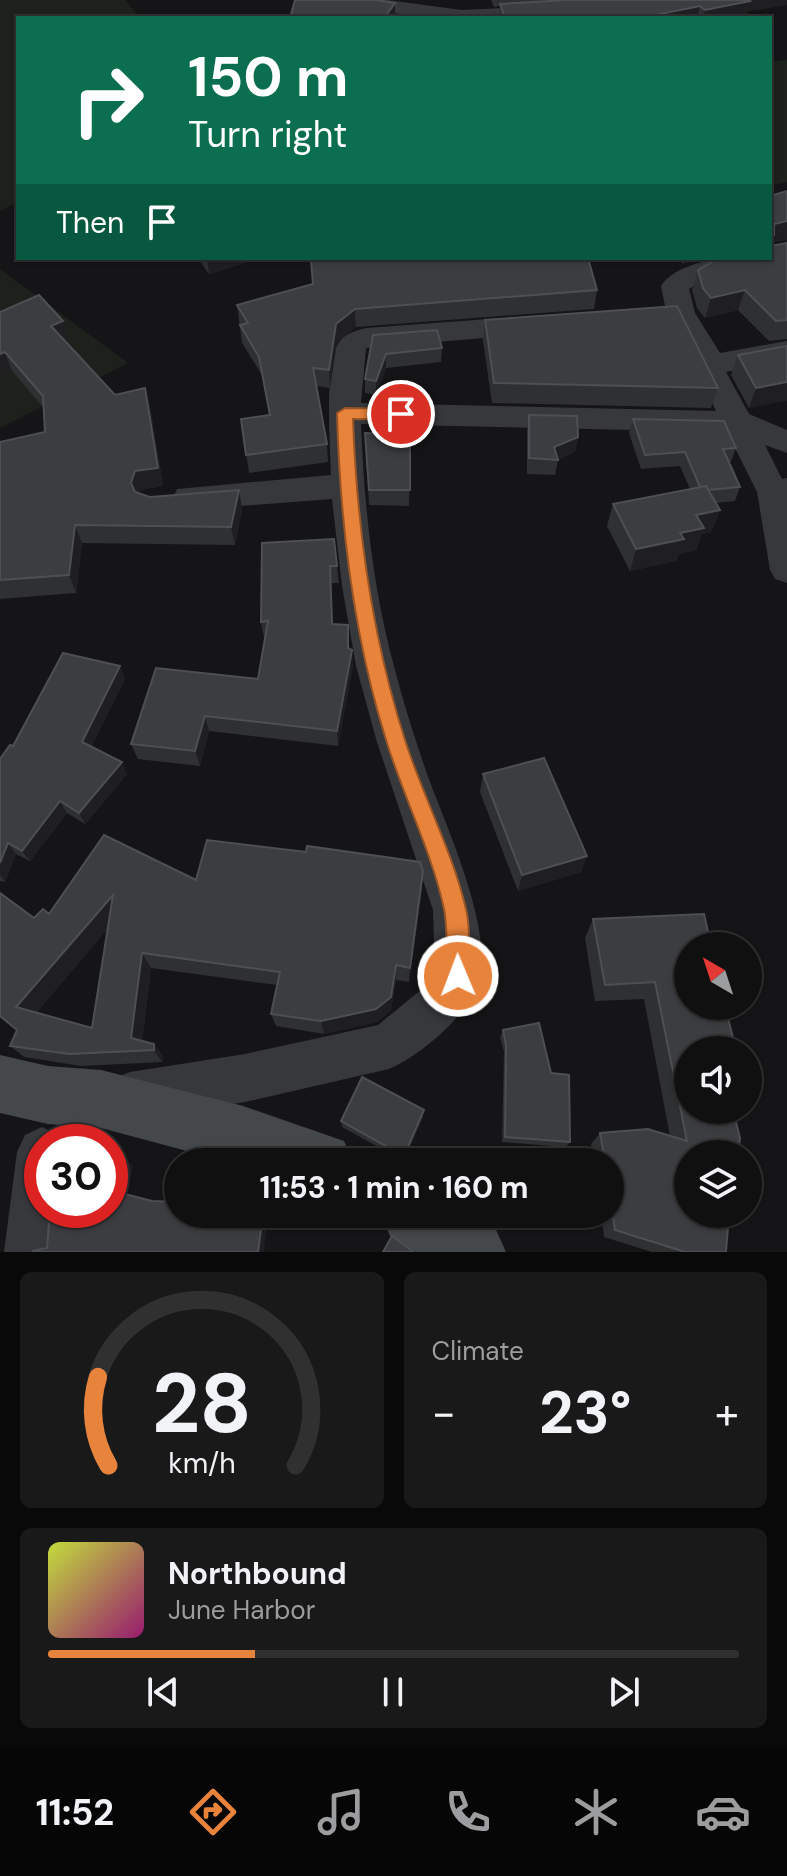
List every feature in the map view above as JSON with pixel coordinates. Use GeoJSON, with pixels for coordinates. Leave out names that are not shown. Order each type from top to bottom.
{"type":"FeatureCollection","features":[{"type":"Feature","properties":{"kind":"street"},"geometry":{"type":"LineString","coordinates":[[341,0],[462,16],[565,11]]}},
{"type":"Feature","properties":{"kind":"street"},"geometry":{"type":"LineString","coordinates":[[745,260],[701,270],[675,286],[681,314],[704,347],[707,363],[738,422],[780,491],[787,570]]}},
{"type":"Feature","properties":{"kind":"street"},"geometry":{"type":"LineString","coordinates":[[48,1105],[245,1078],[389,1046],[432,1011],[458,976],[455,910],[396,742],[375,666],[359,586],[347,486],[345,413],[350,349],[356,341],[681,314]]}},
{"type":"Feature","properties":{"kind":"street"},"geometry":{"type":"LineString","coordinates":[[707,363],[737,362],[787,350]]}},
{"type":"Feature","properties":{"kind":"street"},"geometry":{"type":"LineString","coordinates":[[345,413],[738,422],[787,442]]}},
{"type":"Feature","properties":{"kind":"street"},"geometry":{"type":"LineString","coordinates":[[155,500],[347,486]]}},
{"type":"Feature","properties":{"kind":"street"},"geometry":{"type":"LineString","coordinates":[[48,1105],[282,1148]]}},
{"type":"Feature","properties":{"kind":"street"},"geometry":{"type":"LineString","coordinates":[[30,1252],[33,1228]]}},
{"type":"Feature","properties":{"kind":"street"},"geometry":{"type":"LineString","coordinates":[[435,1228],[474,1252]]}},
{"type":"Feature","properties":{"kind":"shaded area"},"geometry":{"type":"Polygon","coordinates":[[[0,0],[125,0],[138,16],[16,16],[16,203],[0,211],[0,0]]]}},
{"type":"Feature","properties":{"kind":"shaded area"},"geometry":{"type":"Polygon","coordinates":[[[787,60],[787,182],[772,186],[772,62],[787,60]]]}},
{"type":"Feature","properties":{"kind":"shaded area"},"geometry":{"type":"Polygon","coordinates":[[[0,269],[128,363],[0,428],[0,269]]]}},
{"type":"Feature","properties":{"kind":"building"},"geometry":{"type":"Polygon","coordinates":[[[295,0],[395,3],[385,16],[291,16],[295,0]]]}},
{"type":"Feature","properties":{"kind":"building"},"geometry":{"type":"Polygon","coordinates":[[[567,0],[750,1],[705,10],[700,6],[650,16],[504,16],[500,4],[567,0]]]}},
{"type":"Feature","properties":{"kind":"building"},"geometry":{"type":"Polygon","coordinates":[[[787,191],[787,221],[774,224],[774,235],[772,235],[772,195],[787,191]]]}},
{"type":"Feature","properties":{"kind":"building"},"geometry":{"type":"Polygon","coordinates":[[[787,243],[787,320],[776,321],[745,290],[711,298],[703,288],[698,270],[715,260],[772,260],[772,246],[787,243]]]}},
{"type":"Feature","properties":{"kind":"building"},"geometry":{"type":"Polygon","coordinates":[[[589,260],[597,290],[355,309],[336,324],[329,370],[313,368],[327,444],[246,455],[241,419],[270,415],[259,357],[240,325],[248,323],[237,305],[313,284],[311,261],[589,260]]]}},
{"type":"Feature","properties":{"kind":"building"},"geometry":{"type":"Polygon","coordinates":[[[39,295],[63,321],[51,326],[115,395],[145,388],[158,468],[135,471],[131,483],[135,492],[150,497],[239,490],[231,527],[75,525],[69,575],[0,580],[0,442],[45,432],[43,396],[5,352],[0,354],[0,312],[39,295]]]}},
{"type":"Feature","properties":{"kind":"building"},"geometry":{"type":"Polygon","coordinates":[[[677,306],[718,388],[494,383],[485,320],[677,306]]]}},
{"type":"Feature","properties":{"kind":"building"},"geometry":{"type":"Polygon","coordinates":[[[437,330],[442,348],[386,354],[376,381],[365,379],[373,335],[437,330]]]}},
{"type":"Feature","properties":{"kind":"building"},"geometry":{"type":"Polygon","coordinates":[[[787,346],[787,382],[756,388],[738,355],[787,346]]]}},
{"type":"Feature","properties":{"kind":"building"},"geometry":{"type":"Polygon","coordinates":[[[529,415],[577,416],[578,437],[554,447],[558,460],[529,458],[529,415]]]}},
{"type":"Feature","properties":{"kind":"building"},"geometry":{"type":"Polygon","coordinates":[[[633,419],[724,421],[736,448],[723,449],[740,487],[708,490],[706,486],[700,487],[685,452],[645,455],[633,419]]]}},
{"type":"Feature","properties":{"kind":"building"},"geometry":{"type":"Polygon","coordinates":[[[365,433],[410,434],[410,490],[369,490],[365,433]]]}},
{"type":"Feature","properties":{"kind":"building"},"geometry":{"type":"Polygon","coordinates":[[[706,486],[720,510],[696,515],[704,528],[680,533],[684,539],[636,549],[613,504],[706,486]]]}},
{"type":"Feature","properties":{"kind":"building"},"geometry":{"type":"Polygon","coordinates":[[[334,539],[337,566],[330,566],[332,624],[348,625],[348,648],[352,650],[337,731],[205,716],[195,751],[131,744],[156,668],[258,679],[268,621],[261,622],[262,543],[334,539]]]}},
{"type":"Feature","properties":{"kind":"building"},"geometry":{"type":"Polygon","coordinates":[[[63,653],[120,666],[82,742],[122,762],[79,813],[60,801],[22,851],[8,843],[0,863],[0,759],[10,745],[13,746],[63,653]]]}},
{"type":"Feature","properties":{"kind":"building"},"geometry":{"type":"Polygon","coordinates":[[[544,758],[587,856],[522,875],[483,774],[544,758]]]}},
{"type":"Feature","properties":{"kind":"building"},"geometry":{"type":"Polygon","coordinates":[[[104,835],[196,880],[207,840],[306,852],[307,846],[420,862],[423,871],[410,968],[396,965],[391,997],[376,1009],[321,1021],[271,1014],[280,972],[142,953],[131,1038],[154,1044],[154,1050],[69,1054],[10,1046],[17,1030],[0,1016],[0,893],[34,918],[43,909],[49,914],[104,835]],[[113,895],[16,1007],[92,1028],[113,895]]]}},
{"type":"Feature","properties":{"kind":"building"},"geometry":{"type":"Polygon","coordinates":[[[704,914],[708,932],[674,932],[674,1020],[728,1020],[732,1036],[674,1036],[674,1076],[655,982],[605,985],[593,919],[704,914]]]}},
{"type":"Feature","properties":{"kind":"building"},"geometry":{"type":"Polygon","coordinates":[[[539,1023],[551,1073],[569,1075],[570,1142],[505,1137],[506,1045],[503,1030],[539,1023]]]}},
{"type":"Feature","properties":{"kind":"building"},"geometry":{"type":"Polygon","coordinates":[[[362,1077],[424,1110],[407,1148],[390,1148],[341,1121],[362,1077]]]}},
{"type":"Feature","properties":{"kind":"building"},"geometry":{"type":"Polygon","coordinates":[[[684,1124],[736,1124],[740,1138],[740,1140],[687,1140],[684,1124]]]}},
{"type":"Feature","properties":{"kind":"building"},"geometry":{"type":"Polygon","coordinates":[[[648,1129],[684,1140],[674,1140],[674,1228],[728,1228],[726,1252],[685,1252],[615,1230],[624,1228],[624,1148],[603,1148],[600,1133],[648,1129]]]}},
{"type":"Feature","properties":{"kind":"building"},"geometry":{"type":"Polygon","coordinates":[[[128,1195],[164,1201],[164,1228],[261,1228],[258,1252],[32,1252],[47,1248],[49,1228],[128,1228],[128,1195]]]}},
{"type":"Feature","properties":{"kind":"building"},"geometry":{"type":"Polygon","coordinates":[[[392,1236],[414,1252],[383,1252],[392,1236]]]}},
{"type":"Feature","properties":{"kind":"route"},"geometry":{"type":"LineString","coordinates":[[401,414],[345,413],[347,486],[359,586],[375,666],[396,742],[455,910],[458,976]]}}]}
